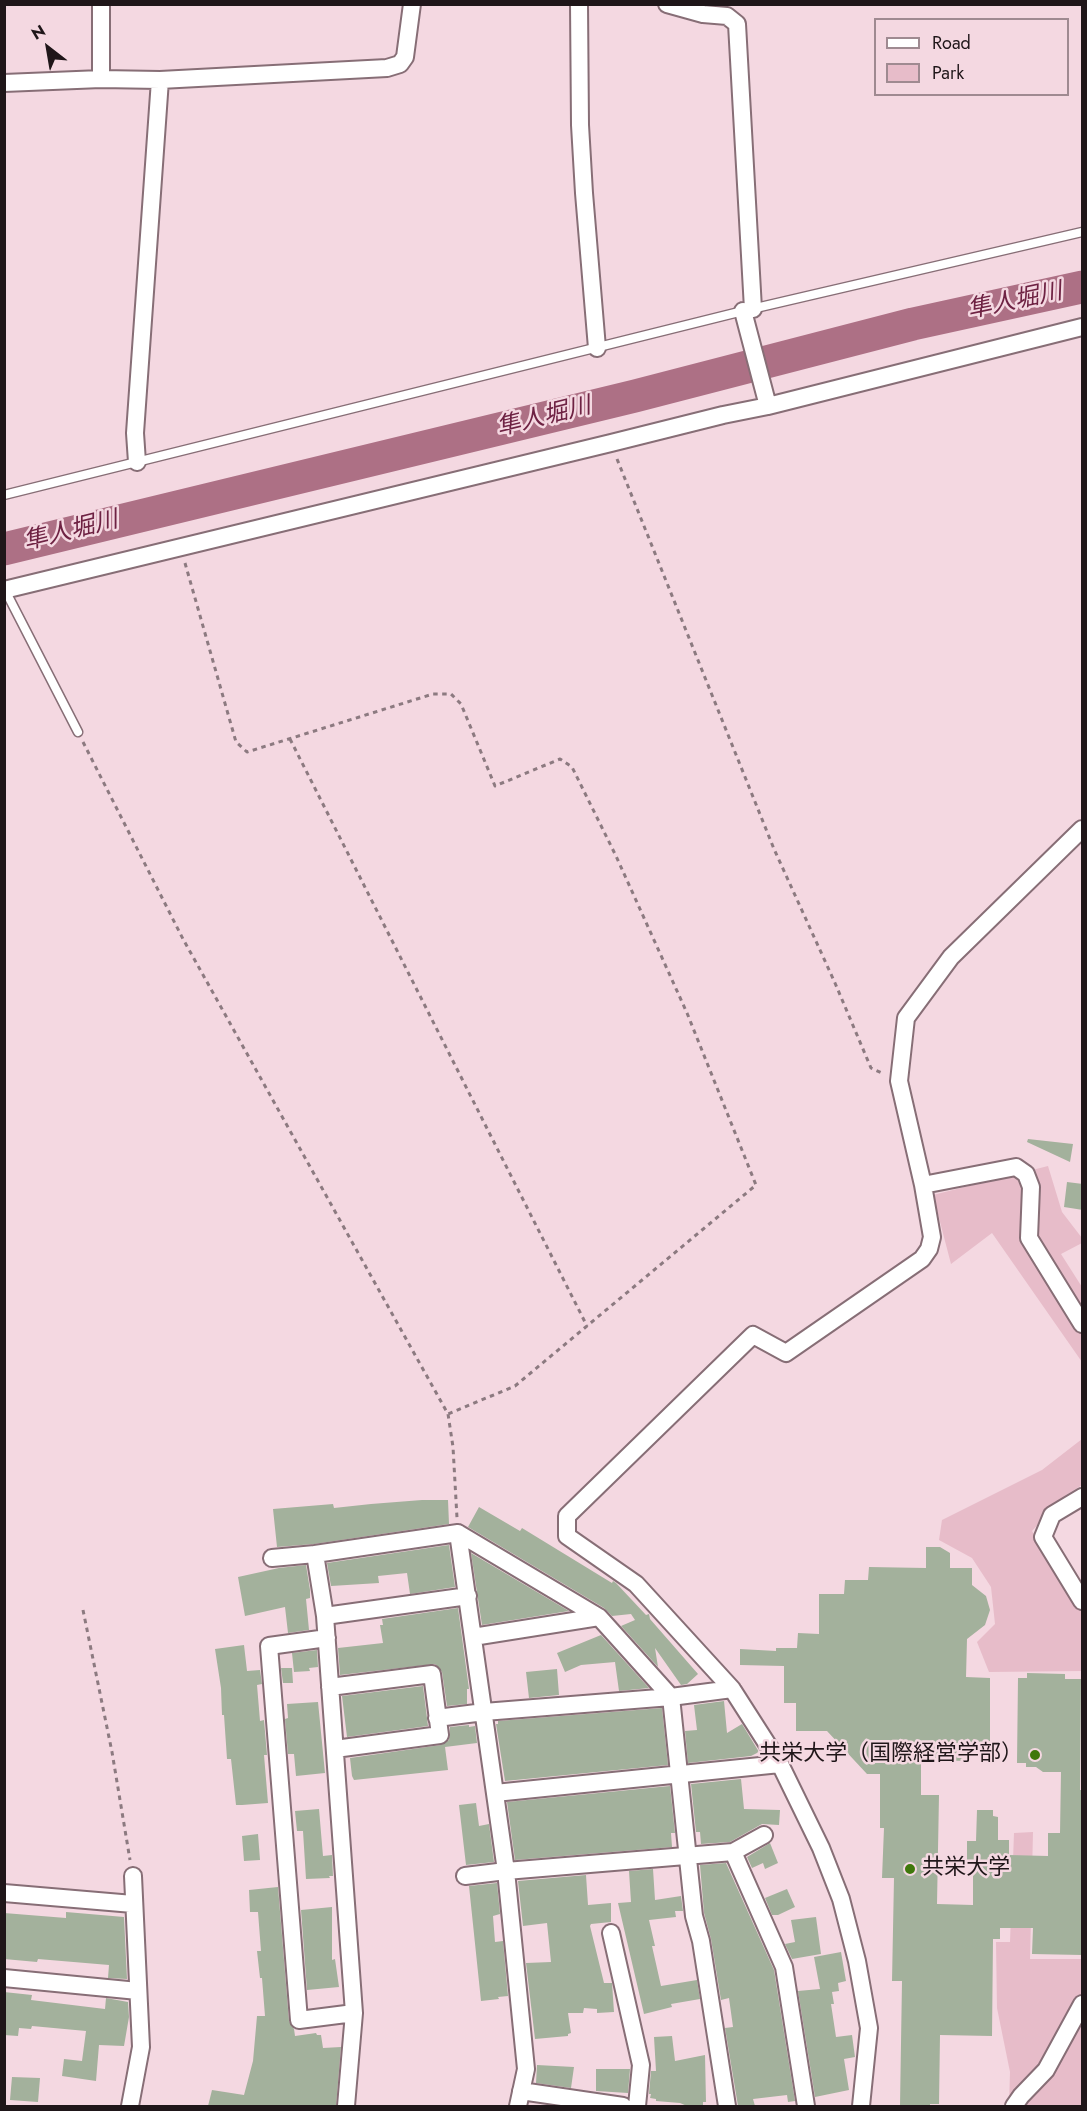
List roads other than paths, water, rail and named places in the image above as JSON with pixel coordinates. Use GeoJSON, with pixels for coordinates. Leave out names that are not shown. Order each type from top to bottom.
{"type":"FeatureCollection","features":[{"type":"Feature","properties":{"kind":"street"},"geometry":{"type":"LineString","coordinates":[[101,4],[101,79]]}},
{"type":"Feature","properties":{"kind":"street"},"geometry":{"type":"LineString","coordinates":[[4,83],[101,79],[160,80],[387,68],[400,64],[405,57],[412,4]]}},
{"type":"Feature","properties":{"kind":"street"},"geometry":{"type":"LineString","coordinates":[[579,4],[580,125],[597,348]]}},
{"type":"Feature","properties":{"kind":"street"},"geometry":{"type":"LineString","coordinates":[[667,4],[703,14],[726,10],[737,24],[748,310],[768,406]]}},
{"type":"Feature","properties":{"kind":"street"},"geometry":{"type":"LineString","coordinates":[[137,462],[135,433],[160,80]]}},
{"type":"Feature","properties":{"kind":"street"},"geometry":{"type":"LineString","coordinates":[[5,590],[723,415],[768,406],[1083,327]]}},
{"type":"Feature","properties":{"kind":"street"},"geometry":{"type":"LineString","coordinates":[[861,2106],[869,2028],[857,1961],[841,1899],[821,1848],[780,1764],[732,1689],[636,1584],[567,1536],[567,1516],[753,1335],[786,1353],[922,1259],[929,1249],[932,1237],[923,1185],[899,1081],[906,1018],[951,957],[1083,829]]}},
{"type":"Feature","properties":{"kind":"street"},"geometry":{"type":"LineString","coordinates":[[923,1185],[1016,1167],[1026,1174],[1031,1187],[1029,1238],[1083,1324]]}},
{"type":"Feature","properties":{"kind":"street"},"geometry":{"type":"LineString","coordinates":[[1083,1497],[1052,1515],[1043,1537],[1083,1601]]}},
{"type":"Feature","properties":{"kind":"street"},"geometry":{"type":"LineString","coordinates":[[458,1533],[506,1871],[526,2069],[519,2099],[623,2106]]}},
{"type":"Feature","properties":{"kind":"street"},"geometry":{"type":"LineString","coordinates":[[272,1558],[458,1533],[599,1617],[671,1697],[694,1916],[701,1941],[727,2106]]}},
{"type":"Feature","properties":{"kind":"street"},"geometry":{"type":"LineString","coordinates":[[315,1554],[327,1638],[354,2013],[346,2106]]}},
{"type":"Feature","properties":{"kind":"street"},"geometry":{"type":"LineString","coordinates":[[325,1616],[468,1596]]}},
{"type":"Feature","properties":{"kind":"street"},"geometry":{"type":"LineString","coordinates":[[473,1637],[599,1617]]}},
{"type":"Feature","properties":{"kind":"street"},"geometry":{"type":"LineString","coordinates":[[327,1638],[269,1646],[299,2020],[354,2013]]}},
{"type":"Feature","properties":{"kind":"street"},"geometry":{"type":"LineString","coordinates":[[330,1687],[432,1674],[440,1735],[335,1749]]}},
{"type":"Feature","properties":{"kind":"street"},"geometry":{"type":"LineString","coordinates":[[437,1718],[671,1697],[732,1689]]}},
{"type":"Feature","properties":{"kind":"street"},"geometry":{"type":"LineString","coordinates":[[495,1793],[780,1764]]}},
{"type":"Feature","properties":{"kind":"street"},"geometry":{"type":"LineString","coordinates":[[465,1876],[733,1851],[764,1835]]}},
{"type":"Feature","properties":{"kind":"street"},"geometry":{"type":"LineString","coordinates":[[733,1851],[784,1966],[806,2106]]}},
{"type":"Feature","properties":{"kind":"street"},"geometry":{"type":"LineString","coordinates":[[130,2106],[141,2047],[133,1876]]}},
{"type":"Feature","properties":{"kind":"street"},"geometry":{"type":"LineString","coordinates":[[4,1893],[133,1904]]}},
{"type":"Feature","properties":{"kind":"street"},"geometry":{"type":"LineString","coordinates":[[611,1933],[641,2065],[637,2106]]}},
{"type":"Feature","properties":{"kind":"street"},"geometry":{"type":"LineString","coordinates":[[4,1978],[138,1991]]}},
{"type":"Feature","properties":{"kind":"street"},"geometry":{"type":"LineString","coordinates":[[1014,2106],[1046,2070],[1083,2004]]}},
{"type":"Feature","properties":{"kind":"lane"},"geometry":{"type":"LineString","coordinates":[[4,495],[748,310],[1083,232]]}},
{"type":"Feature","properties":{"kind":"lane"},"geometry":{"type":"LineString","coordinates":[[5,590],[78,732]]}},
{"type":"Feature","properties":{"kind":"waterway","name":"隼人堀川"},"geometry":{"type":"LineString","coordinates":[[4,549],[635,396],[913,324],[1082,287]]}},
{"type":"Feature","properties":{"kind":"place","name":"共栄大学（国際経営学部）"},"geometry":{"type":"Point","coordinates":[1035,1755]}},
{"type":"Feature","properties":{"kind":"place","name":"共栄大学"},"geometry":{"type":"Point","coordinates":[910,1869]}}]}
